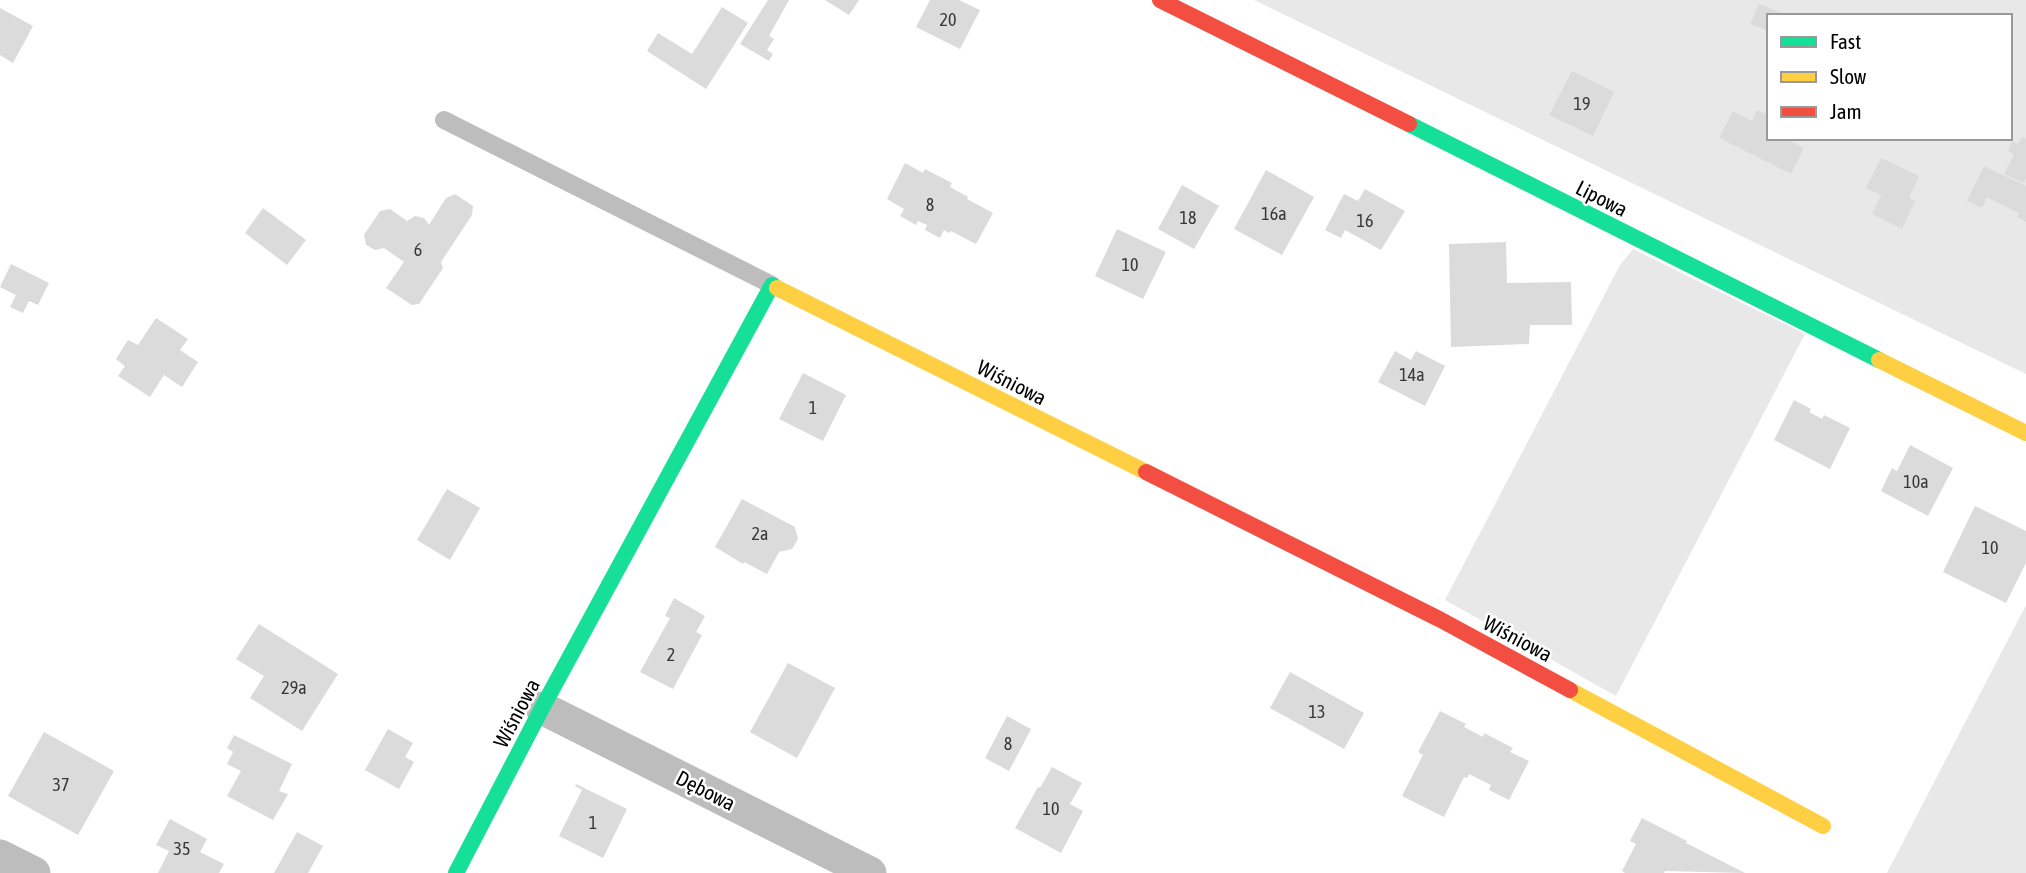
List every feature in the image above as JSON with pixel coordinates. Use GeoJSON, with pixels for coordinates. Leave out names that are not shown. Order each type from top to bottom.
{"type":"FeatureCollection","features":[{"type":"Feature","properties":{"kind":"street","name":"Lipowa"},"geometry":{"type":"LineString","coordinates":[[1160,0],[2026,433]]}},
{"type":"Feature","properties":{"kind":"street","name":"Wiśniowa"},"geometry":{"type":"LineString","coordinates":[[456,873],[542,708],[772,285],[1441,620],[1824,826]]}},
{"type":"Feature","properties":{"kind":"street","name":"Dębowa"},"geometry":{"type":"LineString","coordinates":[[542,708],[870,873]]}},
{"type":"Feature","properties":{"kind":"street"},"geometry":{"type":"LineString","coordinates":[[0,856],[34,873]]}},
{"type":"Feature","properties":{"kind":"lane"},"geometry":{"type":"LineString","coordinates":[[444,120],[772,285]]}},
{"type":"Feature","properties":{"kind":"shaded area"},"geometry":{"type":"Polygon","coordinates":[[[1254,0],[2026,0],[2026,374],[1254,0]]]}},
{"type":"Feature","properties":{"kind":"shaded area"},"geometry":{"type":"Polygon","coordinates":[[[1633,249],[1805,334],[1616,696],[1445,600],[1620,265],[1633,249]]]}},
{"type":"Feature","properties":{"kind":"shaded area"},"geometry":{"type":"Polygon","coordinates":[[[2026,605],[2026,873],[1887,873],[2026,605]]]}},
{"type":"Feature","properties":{"kind":"building"},"geometry":{"type":"Polygon","coordinates":[[[768,0],[789,0],[769,36],[774,39],[767,50],[773,54],[769,61],[740,44],[768,0]]]}},
{"type":"Feature","properties":{"kind":"building"},"geometry":{"type":"Polygon","coordinates":[[[825,0],[859,0],[849,15],[825,0]]]}},
{"type":"Feature","properties":{"kind":"building"},"geometry":{"type":"Polygon","coordinates":[[[930,0],[959,0],[980,10],[960,49],[916,27],[930,0]]]}},
{"type":"Feature","properties":{"kind":"building"},"geometry":{"type":"Polygon","coordinates":[[[1759,4],[1784,14],[1767,14],[1767,30],[1750,24],[1759,4]]]}},
{"type":"Feature","properties":{"kind":"building"},"geometry":{"type":"Polygon","coordinates":[[[722,7],[748,23],[706,89],[647,51],[658,33],[692,54],[722,7]]]}},
{"type":"Feature","properties":{"kind":"building"},"geometry":{"type":"Polygon","coordinates":[[[0,8],[33,26],[13,63],[0,55],[0,8]]]}},
{"type":"Feature","properties":{"kind":"building"},"geometry":{"type":"Polygon","coordinates":[[[1572,71],[1614,92],[1593,136],[1549,115],[1572,71]]]}},
{"type":"Feature","properties":{"kind":"building"},"geometry":{"type":"Polygon","coordinates":[[[1757,110],[1767,114],[1767,140],[1788,140],[1804,148],[1791,174],[1719,138],[1733,111],[1752,121],[1757,110]]]}},
{"type":"Feature","properties":{"kind":"building"},"geometry":{"type":"Polygon","coordinates":[[[2022,137],[2026,139],[2024,183],[2004,174],[2014,154],[2008,151],[2012,141],[2018,144],[2022,137]]]}},
{"type":"Feature","properties":{"kind":"building"},"geometry":{"type":"Polygon","coordinates":[[[1881,158],[1919,176],[1909,198],[1915,201],[1902,229],[1872,214],[1881,195],[1866,188],[1881,158]]]}},
{"type":"Feature","properties":{"kind":"building"},"geometry":{"type":"Polygon","coordinates":[[[905,163],[923,173],[925,169],[952,183],[950,187],[993,213],[976,244],[951,231],[949,233],[944,230],[940,238],[925,230],[927,225],[918,221],[916,225],[900,216],[904,209],[887,199],[905,163]]]}},
{"type":"Feature","properties":{"kind":"building"},"geometry":{"type":"Polygon","coordinates":[[[1984,166],[2026,186],[2026,222],[2017,217],[2019,213],[1987,197],[1982,208],[1967,201],[1984,166]]]}},
{"type":"Feature","properties":{"kind":"building"},"geometry":{"type":"Polygon","coordinates":[[[1266,170],[1314,197],[1282,255],[1234,229],[1266,170]]]}},
{"type":"Feature","properties":{"kind":"building"},"geometry":{"type":"Polygon","coordinates":[[[1182,185],[1219,206],[1194,249],[1158,229],[1182,185]]]}},
{"type":"Feature","properties":{"kind":"building"},"geometry":{"type":"Polygon","coordinates":[[[1365,189],[1405,211],[1381,250],[1345,230],[1341,238],[1325,230],[1344,194],[1358,201],[1365,189]]]}},
{"type":"Feature","properties":{"kind":"building"},"geometry":{"type":"Polygon","coordinates":[[[455,194],[473,206],[472,215],[441,262],[443,268],[419,304],[412,305],[386,288],[404,262],[384,248],[375,250],[366,245],[364,235],[380,211],[390,209],[407,221],[415,216],[424,218],[429,225],[446,198],[455,194]]]}},
{"type":"Feature","properties":{"kind":"building"},"geometry":{"type":"Polygon","coordinates":[[[263,208],[306,240],[287,265],[245,233],[263,208]]]}},
{"type":"Feature","properties":{"kind":"building"},"geometry":{"type":"Polygon","coordinates":[[[1117,229],[1166,252],[1143,299],[1095,276],[1117,229]]]}},
{"type":"Feature","properties":{"kind":"building"},"geometry":{"type":"Polygon","coordinates":[[[1506,242],[1507,283],[1571,282],[1572,325],[1530,325],[1529,344],[1451,347],[1449,244],[1506,242]]]}},
{"type":"Feature","properties":{"kind":"building"},"geometry":{"type":"Polygon","coordinates":[[[11,264],[49,283],[38,305],[29,301],[23,313],[10,307],[16,295],[0,287],[11,264]]]}},
{"type":"Feature","properties":{"kind":"building"},"geometry":{"type":"Polygon","coordinates":[[[156,318],[188,339],[180,350],[198,362],[182,387],[164,375],[150,397],[118,376],[125,366],[116,359],[128,340],[138,345],[156,318]]]}},
{"type":"Feature","properties":{"kind":"building"},"geometry":{"type":"Polygon","coordinates":[[[1395,351],[1411,360],[1416,351],[1445,366],[1425,406],[1378,382],[1395,351]]]}},
{"type":"Feature","properties":{"kind":"building"},"geometry":{"type":"Polygon","coordinates":[[[803,373],[846,395],[823,441],[779,419],[803,373]]]}},
{"type":"Feature","properties":{"kind":"building"},"geometry":{"type":"Polygon","coordinates":[[[1794,400],[1822,419],[1824,415],[1850,428],[1830,469],[1774,440],[1794,400]]]}},
{"type":"Feature","properties":{"kind":"building"},"geometry":{"type":"Polygon","coordinates":[[[1910,445],[1953,468],[1928,516],[1881,491],[1892,468],[1897,471],[1910,445]]]}},
{"type":"Feature","properties":{"kind":"building"},"geometry":{"type":"Polygon","coordinates":[[[447,489],[480,508],[450,560],[417,540],[447,489]]]}},
{"type":"Feature","properties":{"kind":"building"},"geometry":{"type":"Polygon","coordinates":[[[742,499],[795,527],[798,539],[792,549],[779,552],[767,574],[744,562],[743,564],[715,547],[742,499]]]}},
{"type":"Feature","properties":{"kind":"building"},"geometry":{"type":"Polygon","coordinates":[[[1975,506],[2026,531],[2026,563],[2006,603],[1943,572],[1975,506]]]}},
{"type":"Feature","properties":{"kind":"building"},"geometry":{"type":"Polygon","coordinates":[[[674,598],[705,616],[696,632],[702,635],[673,689],[640,672],[670,618],[665,616],[674,598]]]}},
{"type":"Feature","properties":{"kind":"building"},"geometry":{"type":"Polygon","coordinates":[[[259,624],[338,674],[302,731],[250,698],[264,676],[236,659],[259,624]]]}},
{"type":"Feature","properties":{"kind":"building"},"geometry":{"type":"Polygon","coordinates":[[[788,663],[835,688],[797,758],[750,732],[788,663]]]}},
{"type":"Feature","properties":{"kind":"building"},"geometry":{"type":"Polygon","coordinates":[[[1290,672],[1364,713],[1344,749],[1270,708],[1290,672]]]}},
{"type":"Feature","properties":{"kind":"building"},"geometry":{"type":"Polygon","coordinates":[[[1440,711],[1466,724],[1464,727],[1483,737],[1484,733],[1513,748],[1510,752],[1529,761],[1509,800],[1489,790],[1491,785],[1469,774],[1467,778],[1464,777],[1444,817],[1402,796],[1423,755],[1418,752],[1440,711]]]}},
{"type":"Feature","properties":{"kind":"building"},"geometry":{"type":"Polygon","coordinates":[[[1007,716],[1031,729],[1009,771],[985,758],[1007,716]]]}},
{"type":"Feature","properties":{"kind":"building"},"geometry":{"type":"Polygon","coordinates":[[[388,729],[413,743],[405,757],[414,762],[399,789],[365,770],[388,729]]]}},
{"type":"Feature","properties":{"kind":"building"},"geometry":{"type":"Polygon","coordinates":[[[44,732],[114,771],[78,835],[8,796],[44,732]]]}},
{"type":"Feature","properties":{"kind":"building"},"geometry":{"type":"Polygon","coordinates":[[[234,735],[292,764],[279,791],[288,794],[273,820],[227,796],[241,771],[227,764],[233,752],[227,748],[234,735]]]}},
{"type":"Feature","properties":{"kind":"building"},"geometry":{"type":"Polygon","coordinates":[[[1052,767],[1082,783],[1070,804],[1083,811],[1061,853],[1015,828],[1052,767]]]}},
{"type":"Feature","properties":{"kind":"building"},"geometry":{"type":"Polygon","coordinates":[[[576,784],[627,809],[603,858],[559,836],[582,790],[575,786],[576,784]]]}},
{"type":"Feature","properties":{"kind":"building"},"geometry":{"type":"Polygon","coordinates":[[[1642,818],[1745,873],[1625,873],[1622,871],[1636,844],[1630,841],[1642,818]]]}},
{"type":"Feature","properties":{"kind":"building"},"geometry":{"type":"Polygon","coordinates":[[[170,819],[207,839],[200,852],[224,864],[219,873],[158,873],[169,851],[156,845],[170,819]]]}},
{"type":"Feature","properties":{"kind":"building"},"geometry":{"type":"Polygon","coordinates":[[[297,832],[323,846],[308,873],[274,873],[297,832]]]}},
{"type":"Feature","properties":{"kind":"traffic: fast"},"geometry":{"type":"LineString","coordinates":[[1409,124],[1879,360]]}},
{"type":"Feature","properties":{"kind":"traffic: fast"},"geometry":{"type":"LineString","coordinates":[[456,873],[542,708],[772,285],[777,288]]}},
{"type":"Feature","properties":{"kind":"traffic: slow"},"geometry":{"type":"LineString","coordinates":[[777,288],[1146,472]]}},
{"type":"Feature","properties":{"kind":"traffic: slow"},"geometry":{"type":"LineString","coordinates":[[1879,360],[2026,433]]}},
{"type":"Feature","properties":{"kind":"traffic: slow"},"geometry":{"type":"LineString","coordinates":[[1570,690],[1823,826]]}},
{"type":"Feature","properties":{"kind":"traffic: jam"},"geometry":{"type":"LineString","coordinates":[[1160,0],[1409,124]]}},
{"type":"Feature","properties":{"kind":"traffic: jam"},"geometry":{"type":"LineString","coordinates":[[1146,472],[1441,620],[1570,690]]}}]}
